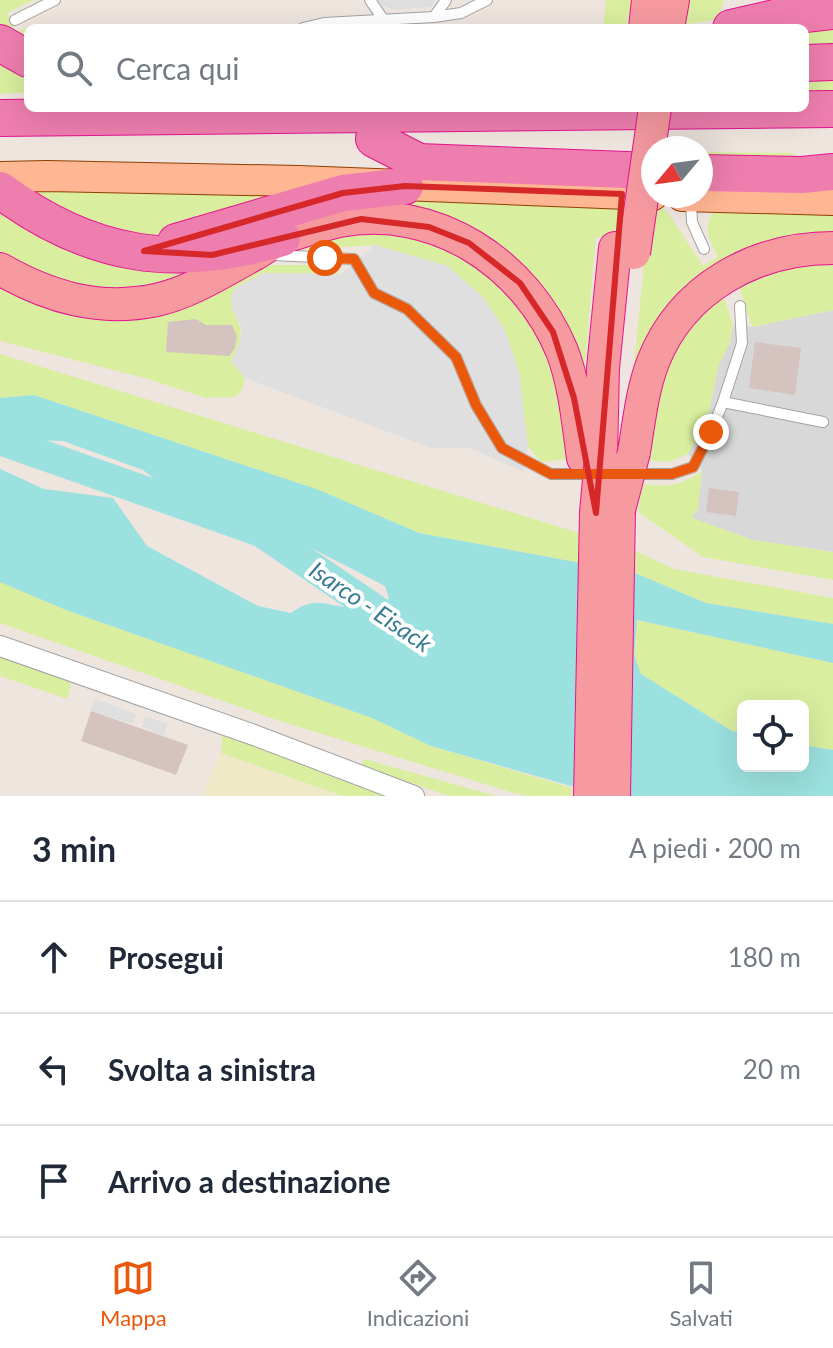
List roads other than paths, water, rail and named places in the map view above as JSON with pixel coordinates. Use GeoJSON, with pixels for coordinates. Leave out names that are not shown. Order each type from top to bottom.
{"type":"FeatureCollection","features":[{"type":"Feature","properties":{"kind":"highway"},"geometry":{"type":"LineString","coordinates":[[779,17],[815,0]]}},
{"type":"Feature","properties":{"kind":"highway"},"geometry":{"type":"LineString","coordinates":[[748,24],[833,11]]}},
{"type":"Feature","properties":{"kind":"highway"},"geometry":{"type":"LineString","coordinates":[[8,32],[24,54]]}},
{"type":"Feature","properties":{"kind":"highway"},"geometry":{"type":"LineString","coordinates":[[809,63],[833,62]]}},
{"type":"Feature","properties":{"kind":"highway"},"geometry":{"type":"LineString","coordinates":[[809,109],[833,109]]}},
{"type":"Feature","properties":{"kind":"highway"},"geometry":{"type":"LineString","coordinates":[[0,118],[125,113],[302,112]]}},
{"type":"Feature","properties":{"kind":"highway"},"geometry":{"type":"LineString","coordinates":[[624,250],[634,112]]}},
{"type":"Feature","properties":{"kind":"highway"},"geometry":{"type":"LineString","coordinates":[[590,796],[610,455],[603,368],[624,250],[654,112]]}},
{"type":"Feature","properties":{"kind":"highway"},"geometry":{"type":"LineString","coordinates":[[0,143],[833,133]]}},
{"type":"Feature","properties":{"kind":"highway"},"geometry":{"type":"LineString","coordinates":[[374,139],[419,162],[641,171]]}},
{"type":"Feature","properties":{"kind":"highway"},"geometry":{"type":"LineString","coordinates":[[713,173],[802,175],[833,172]]}},
{"type":"Feature","properties":{"kind":"highway"},"geometry":{"type":"LineString","coordinates":[[144,251],[343,193],[405,186]]}},
{"type":"Feature","properties":{"kind":"highway"},"geometry":{"type":"LineString","coordinates":[[0,190],[47,221],[81,237],[115,247],[191,256],[269,246]]}},
{"type":"Feature","properties":{"kind":"highway"},"geometry":{"type":"LineString","coordinates":[[0,269],[67,300],[100,306],[158,300],[269,246],[340,221],[381,219],[429,227],[487,254],[520,283],[553,332],[563,354],[574,398],[610,455]]}},
{"type":"Feature","properties":{"kind":"highway"},"geometry":{"type":"LineString","coordinates":[[614,796],[608,512],[610,455],[643,394],[652,363],[667,332],[682,310],[708,287],[760,259],[785,252],[833,248]]}},
{"type":"Feature","properties":{"kind":"main road"},"geometry":{"type":"LineString","coordinates":[[0,177],[299,181],[641,195]]}},
{"type":"Feature","properties":{"kind":"main road"},"geometry":{"type":"LineString","coordinates":[[713,197],[833,200]]}},
{"type":"Feature","properties":{"kind":"street"},"geometry":{"type":"LineString","coordinates":[[0,646],[254,735],[414,796]]}},
{"type":"Feature","properties":{"kind":"lane"},"geometry":{"type":"LineString","coordinates":[[8,32],[55,0]]}},
{"type":"Feature","properties":{"kind":"lane"},"geometry":{"type":"LineString","coordinates":[[370,0],[383,19]]}},
{"type":"Feature","properties":{"kind":"lane"},"geometry":{"type":"LineString","coordinates":[[434,17],[446,0]]}},
{"type":"Feature","properties":{"kind":"lane"},"geometry":{"type":"LineString","coordinates":[[320,24],[434,17],[461,13],[487,0]]}},
{"type":"Feature","properties":{"kind":"lane"},"geometry":{"type":"LineString","coordinates":[[691,208],[692,222],[704,249]]}},
{"type":"Feature","properties":{"kind":"lane"},"geometry":{"type":"LineString","coordinates":[[269,246],[354,259],[374,293],[407,309],[456,357],[476,405],[502,448],[551,474],[672,474],[693,467],[723,402],[742,343],[740,306]]}},
{"type":"Feature","properties":{"kind":"lane"},"geometry":{"type":"LineString","coordinates":[[723,402],[823,422]]}},
{"type":"Feature","properties":{"kind":"water"},"geometry":{"type":"Polygon","coordinates":[[[34,395],[319,490],[419,533],[635,573],[706,603],[833,624],[833,663],[637,620],[634,655],[641,674],[737,732],[737,772],[809,772],[809,746],[833,750],[833,796],[606,796],[431,746],[372,718],[66,610],[0,582],[0,469],[44,489],[113,498],[147,546],[258,606],[291,613],[314,603],[356,608],[389,599],[385,586],[269,526],[176,495],[143,470],[63,441],[23,440],[0,449],[0,398],[34,395]]]}},
{"type":"Feature","properties":{"kind":"waterway","name":"Isarco - Eisack"},"geometry":{"type":"LineString","coordinates":[[0,440],[261,532],[401,627]]}}]}
